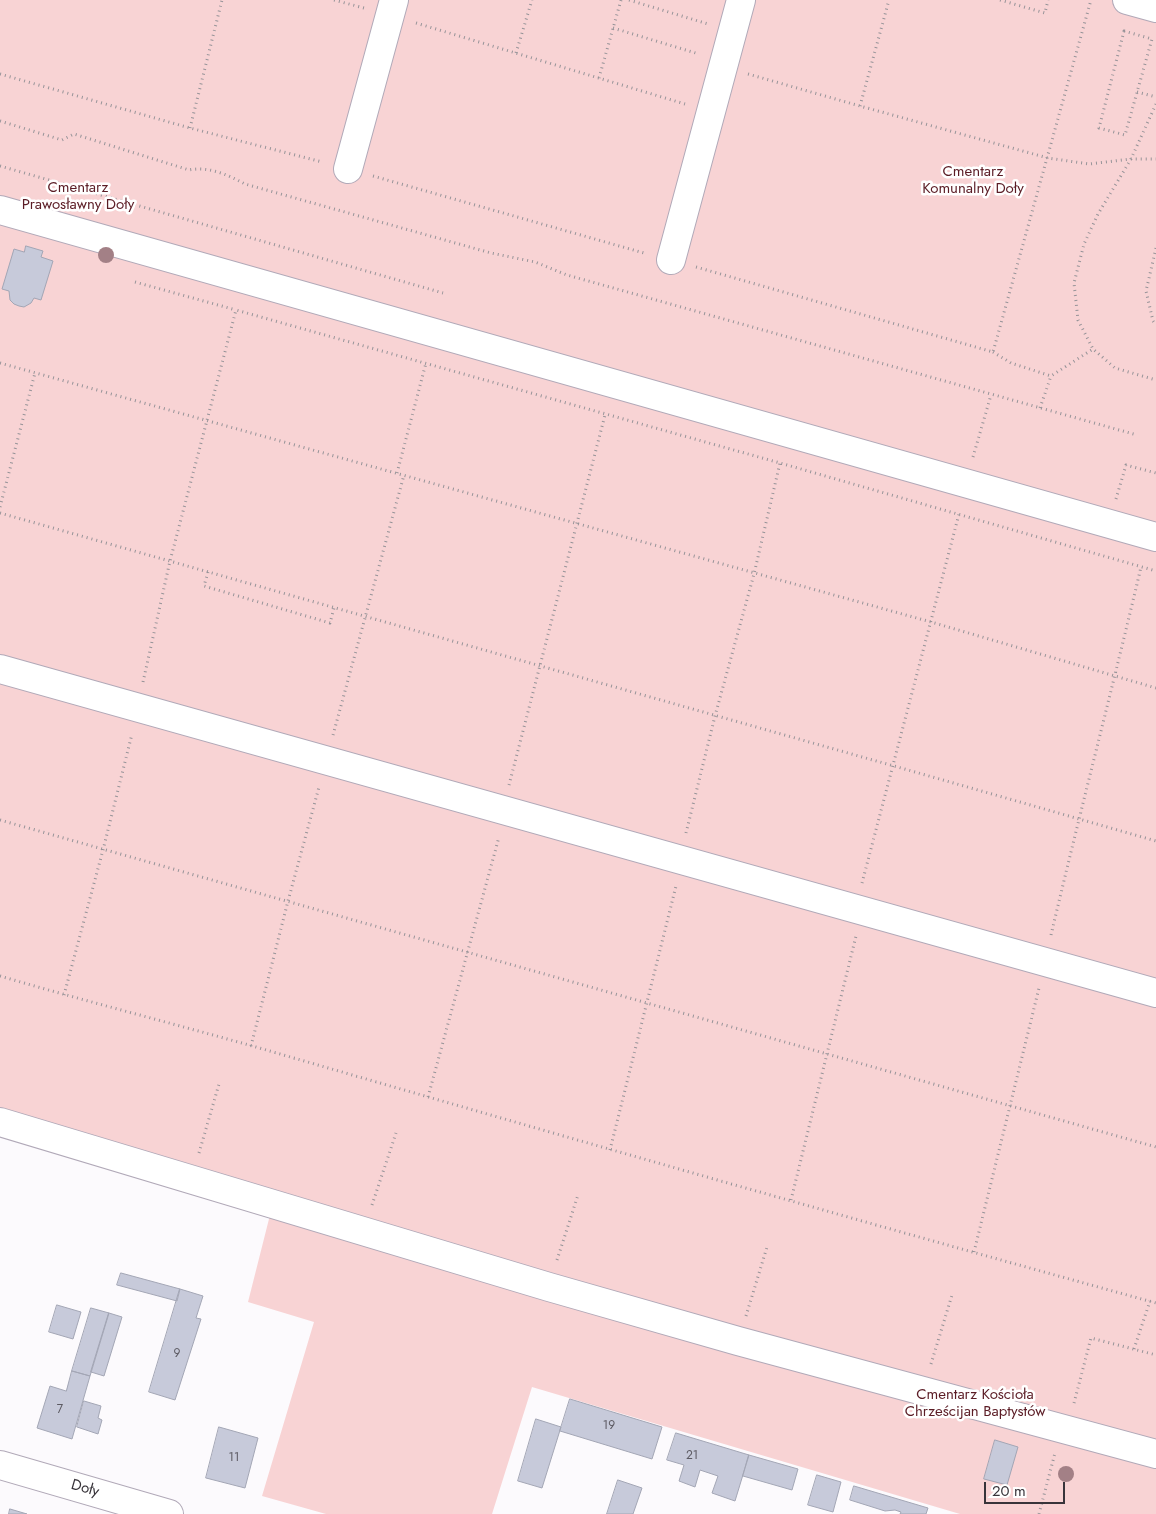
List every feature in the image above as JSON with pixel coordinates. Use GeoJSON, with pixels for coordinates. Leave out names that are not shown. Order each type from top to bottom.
{"type":"FeatureCollection","features":[{"type":"Feature","properties":{"kind":"street"},"geometry":{"type":"LineString","coordinates":[[671,260],[741,0]]}},
{"type":"Feature","properties":{"kind":"street"},"geometry":{"type":"LineString","coordinates":[[1126,0],[1156,8]]}},
{"type":"Feature","properties":{"kind":"street"},"geometry":{"type":"LineString","coordinates":[[348,169],[392,8]]}},
{"type":"Feature","properties":{"kind":"street"},"geometry":{"type":"LineString","coordinates":[[0,210],[965,484],[1112,512],[1156,537]]}},
{"type":"Feature","properties":{"kind":"street"},"geometry":{"type":"LineString","coordinates":[[0,669],[1156,992]]}},
{"type":"Feature","properties":{"kind":"street"},"geometry":{"type":"LineString","coordinates":[[0,1122],[549,1287],[738,1341],[1156,1454]]}},
{"type":"Feature","properties":{"kind":"street","name":"Doły"},"geometry":{"type":"LineString","coordinates":[[0,1465],[169,1514]]}},
{"type":"Feature","properties":{"kind":"path"},"geometry":{"type":"LineString","coordinates":[[190,128],[222,0]]}},
{"type":"Feature","properties":{"kind":"path"},"geometry":{"type":"LineString","coordinates":[[516,53],[532,0]]}},
{"type":"Feature","properties":{"kind":"path"},"geometry":{"type":"LineString","coordinates":[[599,78],[621,0]]}},
{"type":"Feature","properties":{"kind":"path"},"geometry":{"type":"LineString","coordinates":[[629,0],[733,31]]}},
{"type":"Feature","properties":{"kind":"path"},"geometry":{"type":"LineString","coordinates":[[860,106],[889,0]]}},
{"type":"Feature","properties":{"kind":"path"},"geometry":{"type":"LineString","coordinates":[[1000,0],[1045,12],[1048,0]]}},
{"type":"Feature","properties":{"kind":"path"},"geometry":{"type":"LineString","coordinates":[[993,352],[1092,0]]}},
{"type":"Feature","properties":{"kind":"path"},"geometry":{"type":"LineString","coordinates":[[392,8],[516,53],[711,112]]}},
{"type":"Feature","properties":{"kind":"path"},"geometry":{"type":"LineString","coordinates":[[613,28],[860,106],[1048,158],[1089,164],[1131,159],[1156,159]]}},
{"type":"Feature","properties":{"kind":"path"},"geometry":{"type":"LineString","coordinates":[[1124,31],[1152,39],[1137,92],[1125,135],[1099,128],[1124,31]]}},
{"type":"Feature","properties":{"kind":"path"},"geometry":{"type":"LineString","coordinates":[[0,74],[190,128],[348,169],[993,352],[1011,363],[1051,376]]}},
{"type":"Feature","properties":{"kind":"path"},"geometry":{"type":"LineString","coordinates":[[1137,92],[1156,97]]}},
{"type":"Feature","properties":{"kind":"path"},"geometry":{"type":"LineString","coordinates":[[1156,104],[1131,159],[1098,214],[1084,244],[1074,283],[1078,320],[1093,349],[1115,368],[1156,380]]}},
{"type":"Feature","properties":{"kind":"path"},"geometry":{"type":"LineString","coordinates":[[0,121],[62,140],[74,134],[189,170],[200,168],[229,175],[245,184],[491,252],[535,262],[567,275],[1137,436]]}},
{"type":"Feature","properties":{"kind":"path"},"geometry":{"type":"LineString","coordinates":[[0,166],[442,293]]}},
{"type":"Feature","properties":{"kind":"path"},"geometry":{"type":"LineString","coordinates":[[1156,248],[1146,291],[1153,321],[1156,325]]}},
{"type":"Feature","properties":{"kind":"path"},"geometry":{"type":"LineString","coordinates":[[135,282],[426,362],[605,415],[1156,571]]}},
{"type":"Feature","properties":{"kind":"path"},"geometry":{"type":"LineString","coordinates":[[64,995],[135,722],[170,561],[236,310]]}},
{"type":"Feature","properties":{"kind":"path"},"geometry":{"type":"LineString","coordinates":[[1040,408],[1051,376],[1093,349]]}},
{"type":"Feature","properties":{"kind":"path"},"geometry":{"type":"LineString","coordinates":[[397,473],[426,362]]}},
{"type":"Feature","properties":{"kind":"path"},"geometry":{"type":"LineString","coordinates":[[0,363],[931,622],[1156,688]]}},
{"type":"Feature","properties":{"kind":"path"},"geometry":{"type":"LineString","coordinates":[[0,507],[36,373]]}},
{"type":"Feature","properties":{"kind":"path"},"geometry":{"type":"LineString","coordinates":[[965,484],[991,394]]}},
{"type":"Feature","properties":{"kind":"path"},"geometry":{"type":"LineString","coordinates":[[428,1097],[503,821],[506,794],[605,415]]}},
{"type":"Feature","properties":{"kind":"path"},"geometry":{"type":"LineString","coordinates":[[610,1150],[647,1004],[680,859],[754,574],[780,463]]}},
{"type":"Feature","properties":{"kind":"path"},"geometry":{"type":"LineString","coordinates":[[1112,512],[1126,465],[1156,473]]}},
{"type":"Feature","properties":{"kind":"path"},"geometry":{"type":"LineString","coordinates":[[0,514],[1156,841]]}},
{"type":"Feature","properties":{"kind":"path"},"geometry":{"type":"LineString","coordinates":[[791,1200],[859,924],[860,891],[959,514]]}},
{"type":"Feature","properties":{"kind":"path"},"geometry":{"type":"LineString","coordinates":[[974,1252],[1078,820],[1116,676],[1141,567]]}},
{"type":"Feature","properties":{"kind":"path"},"geometry":{"type":"LineString","coordinates":[[208,572],[204,586],[330,623],[334,608]]}},
{"type":"Feature","properties":{"kind":"path"},"geometry":{"type":"LineString","coordinates":[[0,820],[1156,1147]]}},
{"type":"Feature","properties":{"kind":"path"},"geometry":{"type":"LineString","coordinates":[[0,976],[1156,1303]]}},
{"type":"Feature","properties":{"kind":"path"},"geometry":{"type":"LineString","coordinates":[[192,1180],[219,1084]]}},
{"type":"Feature","properties":{"kind":"path"},"geometry":{"type":"LineString","coordinates":[[363,1232],[396,1133]]}},
{"type":"Feature","properties":{"kind":"path"},"geometry":{"type":"LineString","coordinates":[[549,1287],[578,1195]]}},
{"type":"Feature","properties":{"kind":"path"},"geometry":{"type":"LineString","coordinates":[[738,1341],[767,1247]]}},
{"type":"Feature","properties":{"kind":"path"},"geometry":{"type":"LineString","coordinates":[[922,1391],[952,1295]]}},
{"type":"Feature","properties":{"kind":"path"},"geometry":{"type":"LineString","coordinates":[[1134,1349],[1150,1301]]}},
{"type":"Feature","properties":{"kind":"path"},"geometry":{"type":"LineString","coordinates":[[1038,1514],[1091,1338],[1156,1355]]}},
{"type":"Feature","properties":{"kind":"green space"},"geometry":{"type":"Polygon","coordinates":[[[0,0],[1156,0],[1156,1514],[960,1514],[532,1387],[492,1514],[326,1514],[262,1496],[314,1322],[248,1302],[270,1215],[0,1133],[0,0]]]}},
{"type":"Feature","properties":{"kind":"building"},"geometry":{"type":"Polygon","coordinates":[[[26,246],[43,251],[41,257],[53,261],[41,300],[34,298],[31,303],[24,307],[14,304],[10,300],[9,291],[2,289],[14,249],[24,252],[26,246]]]}},
{"type":"Feature","properties":{"kind":"building"},"geometry":{"type":"Polygon","coordinates":[[[121,1273],[180,1289],[177,1301],[117,1285],[121,1273]]]}},
{"type":"Feature","properties":{"kind":"building"},"geometry":{"type":"Polygon","coordinates":[[[180,1289],[203,1296],[196,1318],[201,1319],[175,1400],[149,1392],[180,1289]]]}},
{"type":"Feature","properties":{"kind":"building"},"geometry":{"type":"Polygon","coordinates":[[[57,1305],[81,1312],[73,1339],[49,1332],[57,1305]]]}},
{"type":"Feature","properties":{"kind":"building"},"geometry":{"type":"Polygon","coordinates":[[[91,1308],[109,1313],[90,1376],[72,1371],[91,1308]]]}},
{"type":"Feature","properties":{"kind":"building"},"geometry":{"type":"Polygon","coordinates":[[[109,1313],[122,1317],[104,1376],[91,1372],[109,1313]]]}},
{"type":"Feature","properties":{"kind":"building"},"geometry":{"type":"Polygon","coordinates":[[[72,1371],[90,1376],[72,1439],[37,1428],[50,1386],[66,1391],[72,1371]]]}},
{"type":"Feature","properties":{"kind":"building"},"geometry":{"type":"Polygon","coordinates":[[[570,1399],[662,1427],[652,1459],[560,1431],[570,1399]]]}},
{"type":"Feature","properties":{"kind":"building"},"geometry":{"type":"Polygon","coordinates":[[[84,1401],[101,1406],[98,1418],[102,1420],[98,1434],[77,1427],[84,1401]]]}},
{"type":"Feature","properties":{"kind":"building"},"geometry":{"type":"Polygon","coordinates":[[[536,1419],[561,1427],[542,1488],[518,1481],[536,1419]]]}},
{"type":"Feature","properties":{"kind":"building"},"geometry":{"type":"Polygon","coordinates":[[[219,1427],[258,1438],[245,1488],[206,1478],[219,1427]]]}},
{"type":"Feature","properties":{"kind":"building"},"geometry":{"type":"Polygon","coordinates":[[[676,1433],[749,1455],[735,1501],[712,1493],[718,1476],[700,1470],[695,1487],[679,1481],[684,1465],[667,1460],[676,1433]]]}},
{"type":"Feature","properties":{"kind":"building"},"geometry":{"type":"Polygon","coordinates":[[[995,1440],[1018,1447],[1007,1485],[984,1479],[995,1440]]]}},
{"type":"Feature","properties":{"kind":"building"},"geometry":{"type":"Polygon","coordinates":[[[749,1455],[798,1469],[792,1490],[743,1476],[749,1455]]]}},
{"type":"Feature","properties":{"kind":"building"},"geometry":{"type":"Polygon","coordinates":[[[817,1475],[841,1482],[833,1512],[808,1505],[817,1475]]]}},
{"type":"Feature","properties":{"kind":"building"},"geometry":{"type":"Polygon","coordinates":[[[618,1480],[642,1488],[633,1514],[607,1514],[618,1480]]]}},
{"type":"Feature","properties":{"kind":"building"},"geometry":{"type":"Polygon","coordinates":[[[854,1486],[928,1508],[926,1514],[900,1514],[901,1512],[895,1510],[885,1511],[850,1500],[854,1486]]]}},
{"type":"Feature","properties":{"kind":"building"},"geometry":{"type":"Polygon","coordinates":[[[10,1509],[27,1514],[9,1514],[10,1509]]]}},
{"type":"Feature","properties":{"kind":"park label","name":"Cmentarz Komunalny Doły"},"geometry":{"type":"Point","coordinates":[973,180]}},
{"type":"Feature","properties":{"kind":"park label","name":"Cmentarz Prawosławny Doły"},"geometry":{"type":"Point","coordinates":[78,196]}},
{"type":"Feature","properties":{"kind":"park label","name":"Cmentarz Kościoła Chrześcijan Baptystów"},"geometry":{"type":"Point","coordinates":[975,1404]}}]}
